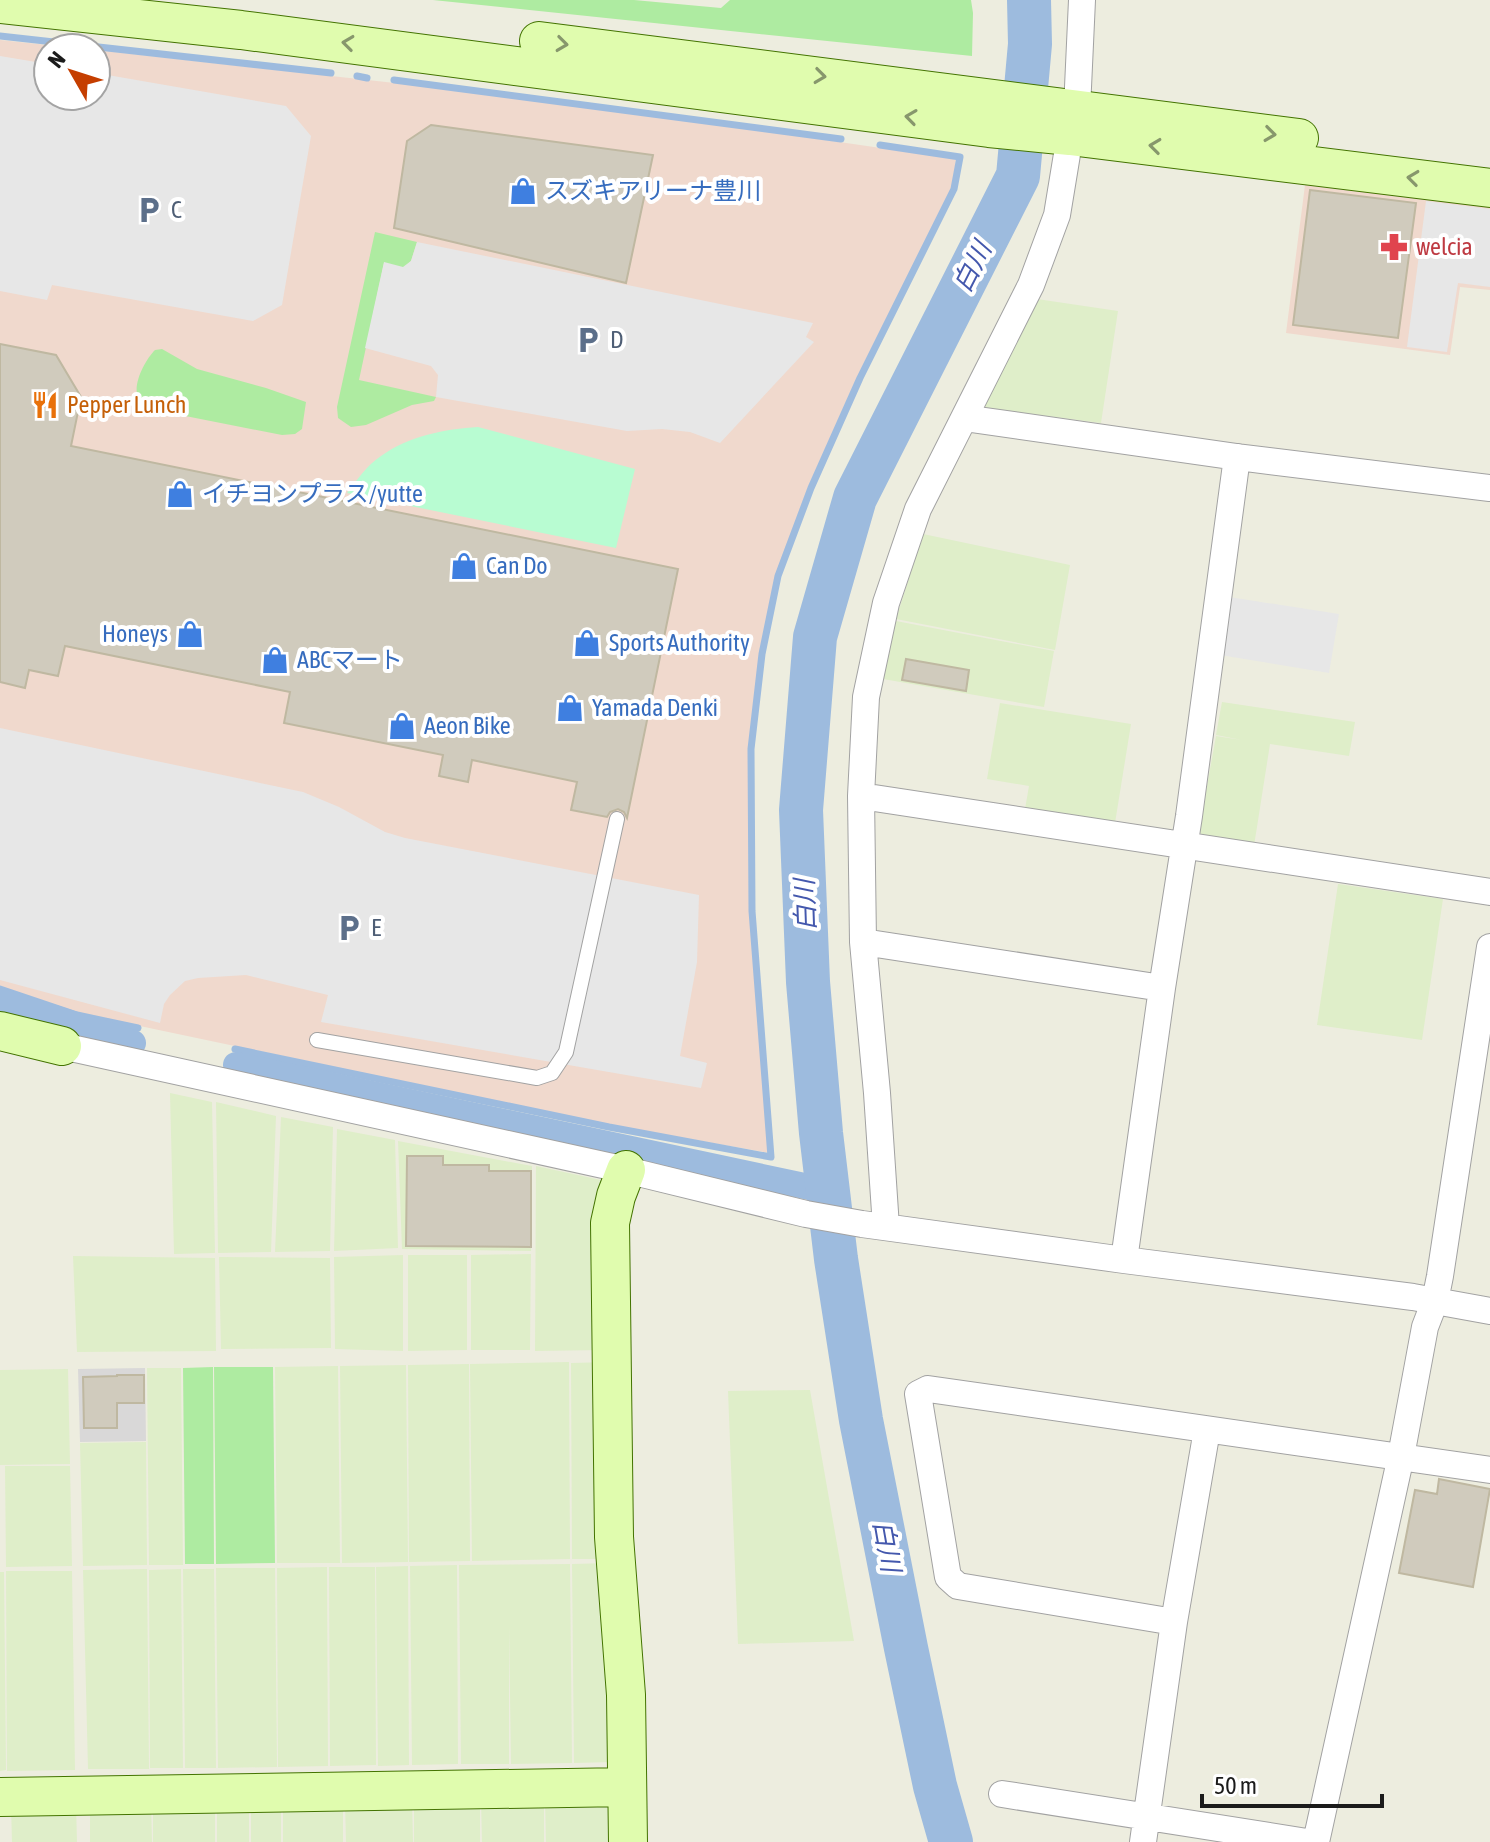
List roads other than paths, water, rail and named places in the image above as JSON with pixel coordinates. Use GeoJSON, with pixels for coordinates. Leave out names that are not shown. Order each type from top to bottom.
{"type":"FeatureCollection","features":[{"type":"Feature","properties":{"kind":"street"},"geometry":{"type":"LineString","coordinates":[[207,0],[989,113],[1490,163]]}},
{"type":"Feature","properties":{"kind":"street"},"geometry":{"type":"LineString","coordinates":[[874,1226],[877,1093],[863,942],[861,796],[866,697],[886,603],[918,509],[1031,285],[1057,215],[1063,122],[1082,0]]}},
{"type":"Feature","properties":{"kind":"street"},"geometry":{"type":"LineString","coordinates":[[0,4],[256,32],[678,86],[989,113]]}},
{"type":"Feature","properties":{"kind":"street"},"geometry":{"type":"LineString","coordinates":[[382,70],[557,90],[678,86]]}},
{"type":"Feature","properties":{"kind":"street"},"geometry":{"type":"LineString","coordinates":[[1063,122],[1490,188]]}},
{"type":"Feature","properties":{"kind":"street"},"geometry":{"type":"LineString","coordinates":[[964,418],[1237,457],[1490,488]]}},
{"type":"Feature","properties":{"kind":"street"},"geometry":{"type":"LineString","coordinates":[[1124,1260],[1237,457]]}},
{"type":"Feature","properties":{"kind":"street"},"geometry":{"type":"LineString","coordinates":[[861,796],[1490,892]]}},
{"type":"Feature","properties":{"kind":"street"},"geometry":{"type":"LineString","coordinates":[[863,942],[1162,988]]}},
{"type":"Feature","properties":{"kind":"street"},"geometry":{"type":"LineString","coordinates":[[1316,1842],[1401,1456],[1425,1327],[1435,1301],[1485,1009],[1490,947]]}},
{"type":"Feature","properties":{"kind":"street"},"geometry":{"type":"LineString","coordinates":[[0,1031],[626,1170],[806,1214],[1490,1311]]}},
{"type":"Feature","properties":{"kind":"street"},"geometry":{"type":"LineString","coordinates":[[626,1170],[616,1196],[610,1238],[614,1537],[626,1695],[618,1787],[628,1842]]}},
{"type":"Feature","properties":{"kind":"street"},"geometry":{"type":"LineString","coordinates":[[1174,1622],[958,1586],[948,1577],[918,1394],[928,1389],[1034,1403],[1490,1470]]}},
{"type":"Feature","properties":{"kind":"street"},"geometry":{"type":"LineString","coordinates":[[1143,1842],[1174,1622],[1207,1430]]}},
{"type":"Feature","properties":{"kind":"street"},"geometry":{"type":"LineString","coordinates":[[0,1797],[618,1787]]}},
{"type":"Feature","properties":{"kind":"street"},"geometry":{"type":"LineString","coordinates":[[1002,1794],[1307,1842]]}},
{"type":"Feature","properties":{"kind":"lane"},"geometry":{"type":"LineString","coordinates":[[317,1040],[537,1078],[552,1073],[566,1052],[617,819]]}},
{"type":"Feature","properties":{"kind":"waterway","name":"白川"},"geometry":{"type":"LineString","coordinates":[[951,1842],[935,1786],[861,1420],[836,1259],[808,982],[801,810],[815,637],[855,498],[1018,176],[1030,44],[1029,0]]}},
{"type":"Feature","properties":{"kind":"waterway"},"geometry":{"type":"LineString","coordinates":[[0,36],[331,73]]}},
{"type":"Feature","properties":{"kind":"waterway"},"geometry":{"type":"LineString","coordinates":[[357,76],[367,78]]}},
{"type":"Feature","properties":{"kind":"waterway"},"geometry":{"type":"LineString","coordinates":[[394,80],[841,139]]}},
{"type":"Feature","properties":{"kind":"waterway"},"geometry":{"type":"LineString","coordinates":[[235,1049],[609,1127],[771,1157],[752,911],[751,749],[762,654],[778,576],[811,488],[860,378],[954,189],[960,157],[880,145]]}},
{"type":"Feature","properties":{"kind":"waterway"},"geometry":{"type":"LineString","coordinates":[[0,989],[77,1015],[138,1028]]}},
{"type":"Feature","properties":{"kind":"waterway"},"geometry":{"type":"LineString","coordinates":[[0,1001],[133,1043]]}},
{"type":"Feature","properties":{"kind":"waterway"},"geometry":{"type":"LineString","coordinates":[[236,1065],[828,1191]]}},
{"type":"Feature","properties":{"kind":"place","name":"スズキアリーナ豊川"},"geometry":{"type":"Point","coordinates":[523,191]}},
{"type":"Feature","properties":{"kind":"place","name":"C"},"geometry":{"type":"Point","coordinates":[149,210]}},
{"type":"Feature","properties":{"kind":"place","name":"welcia"},"geometry":{"type":"Point","coordinates":[1394,247]}},
{"type":"Feature","properties":{"kind":"place","name":"D"},"geometry":{"type":"Point","coordinates":[588,340]}},
{"type":"Feature","properties":{"kind":"place","name":"Pepper Lunch"},"geometry":{"type":"Point","coordinates":[45,405]}},
{"type":"Feature","properties":{"kind":"place","name":"イチヨンプラス/yutte"},"geometry":{"type":"Point","coordinates":[180,494]}},
{"type":"Feature","properties":{"kind":"place","name":"Can Do"},"geometry":{"type":"Point","coordinates":[464,566]}},
{"type":"Feature","properties":{"kind":"place","name":"Honeys"},"geometry":{"type":"Point","coordinates":[190,634]}},
{"type":"Feature","properties":{"kind":"place","name":"Sports Authority"},"geometry":{"type":"Point","coordinates":[587,643]}},
{"type":"Feature","properties":{"kind":"place","name":"ABCマート"},"geometry":{"type":"Point","coordinates":[275,660]}},
{"type":"Feature","properties":{"kind":"place","name":"Yamada Denki"},"geometry":{"type":"Point","coordinates":[570,708]}},
{"type":"Feature","properties":{"kind":"place","name":"Aeon Bike"},"geometry":{"type":"Point","coordinates":[402,726]}},
{"type":"Feature","properties":{"kind":"place","name":"E"},"geometry":{"type":"Point","coordinates":[349,928]}}]}
